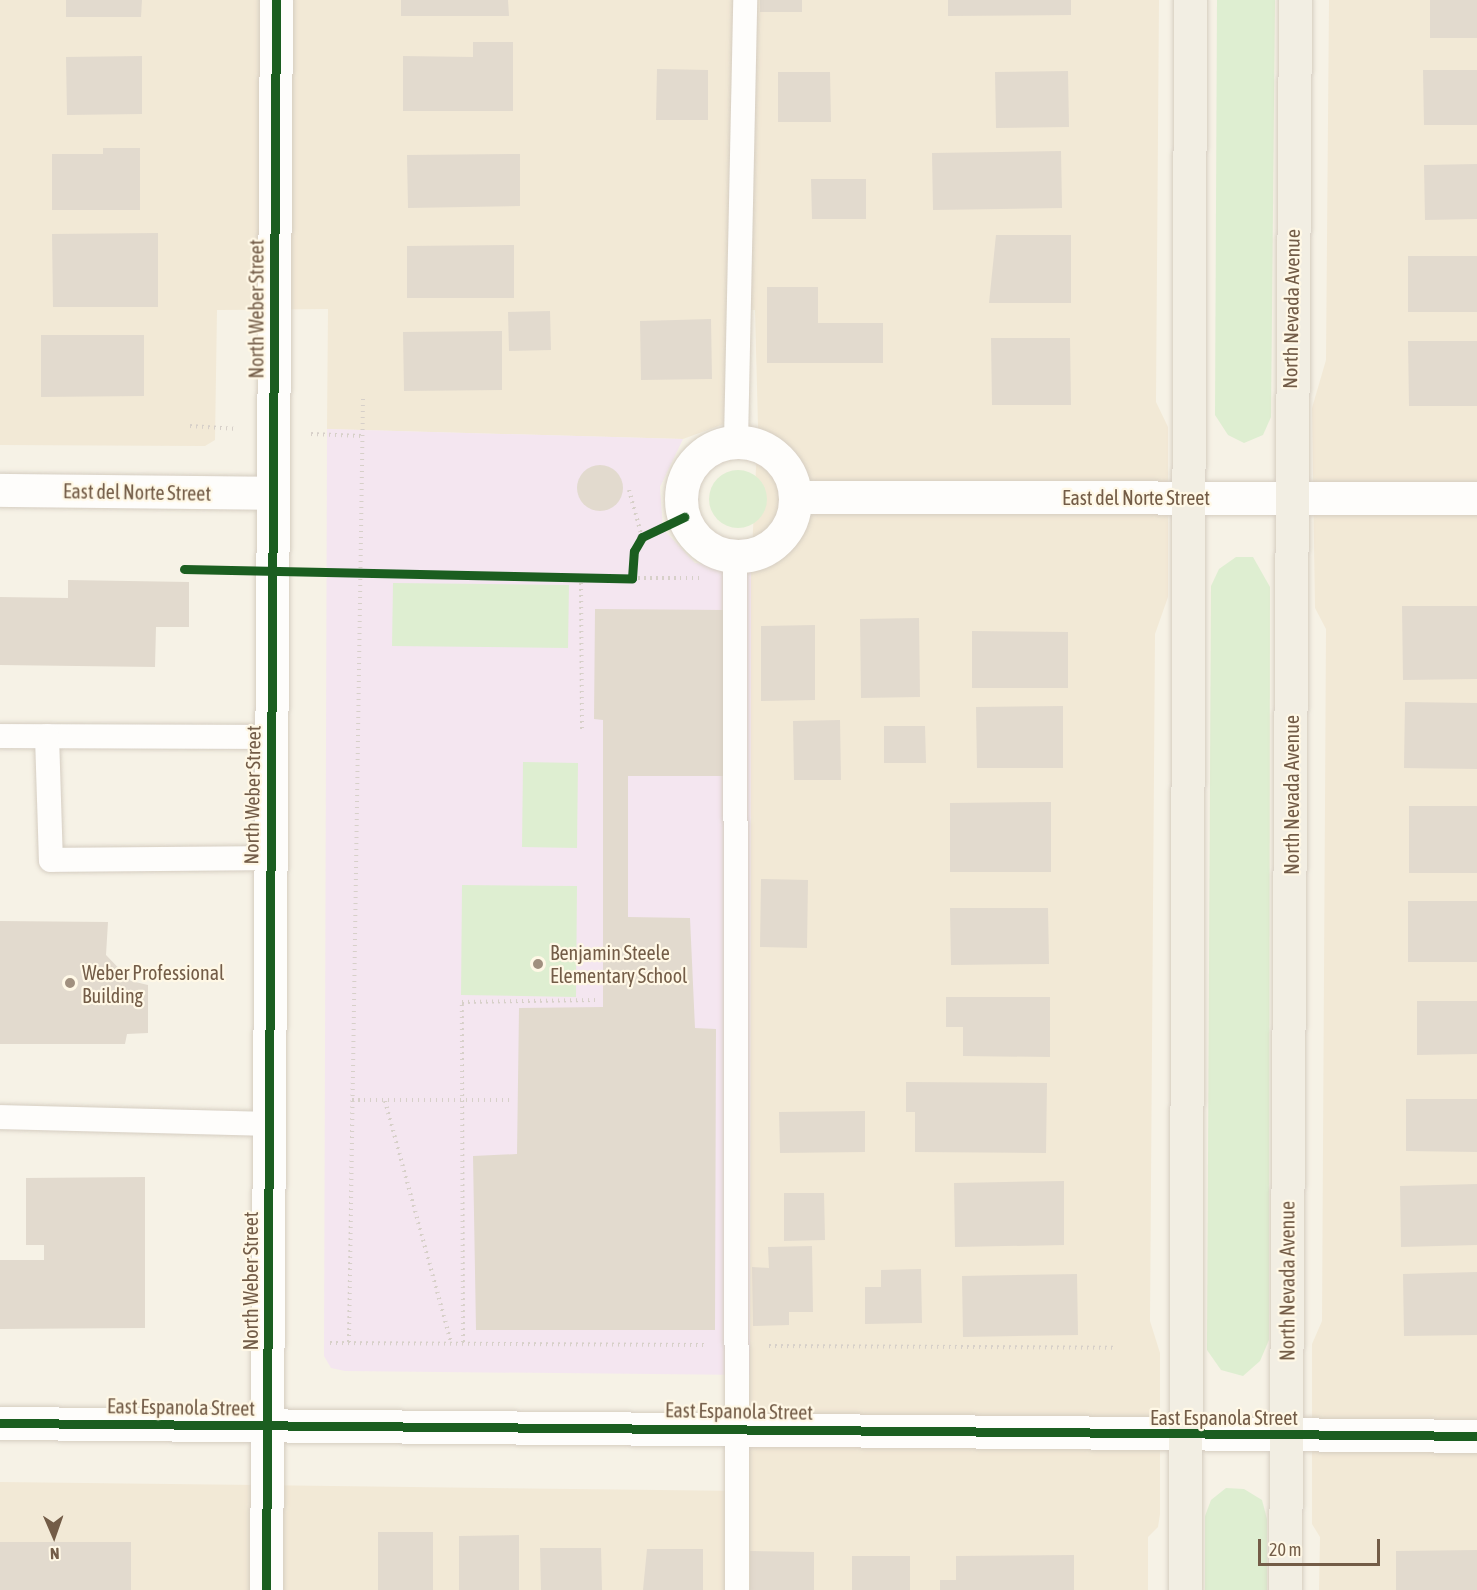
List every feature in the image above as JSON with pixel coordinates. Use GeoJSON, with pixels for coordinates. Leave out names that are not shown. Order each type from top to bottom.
{"type":"FeatureCollection","features":[{"type":"Feature","properties":{"kind":"main road"},"geometry":{"type":"LineString","coordinates":[[1185,1590],[1190,0]]}},
{"type":"Feature","properties":{"kind":"main road","name":"North Nevada Avenue"},"geometry":{"type":"LineString","coordinates":[[1285,1590],[1295,0]]}},
{"type":"Feature","properties":{"kind":"street","name":"North Weber Street"},"geometry":{"type":"LineString","coordinates":[[266,1590],[276,0]]}},
{"type":"Feature","properties":{"kind":"street"},"geometry":{"type":"LineString","coordinates":[[736,442],[754,444],[784,463],[796,496],[785,532],[736,567],[692,531],[681,499],[688,474],[703,454],[736,442]]}},
{"type":"Feature","properties":{"kind":"street","name":"East del Norte Street"},"geometry":{"type":"LineString","coordinates":[[0,490],[273,493]]}},
{"type":"Feature","properties":{"kind":"street","name":"East del Norte Street"},"geometry":{"type":"LineString","coordinates":[[796,496],[1477,498]]}},
{"type":"Feature","properties":{"kind":"street","name":"East Espanola Street"},"geometry":{"type":"LineString","coordinates":[[0,1423],[1477,1436]]}},
{"type":"Feature","properties":{"kind":"lane"},"geometry":{"type":"LineString","coordinates":[[736,442],[745,0]]}},
{"type":"Feature","properties":{"kind":"lane"},"geometry":{"type":"LineString","coordinates":[[736,567],[737,1590]]}},
{"type":"Feature","properties":{"kind":"lane"},"geometry":{"type":"LineString","coordinates":[[0,736],[270,737]]}},
{"type":"Feature","properties":{"kind":"lane"},"geometry":{"type":"LineString","coordinates":[[47,736],[51,860],[269,858]]}},
{"type":"Feature","properties":{"kind":"lane"},"geometry":{"type":"LineString","coordinates":[[0,1117],[269,1124]]}},
{"type":"Feature","properties":{"kind":"path"},"geometry":{"type":"LineString","coordinates":[[330,1342],[349,1342],[363,394]]}},
{"type":"Feature","properties":{"kind":"path"},"geometry":{"type":"LineString","coordinates":[[629,490],[642,537]]}},
{"type":"Feature","properties":{"kind":"path"},"geometry":{"type":"LineString","coordinates":[[632,578],[736,567]]}},
{"type":"Feature","properties":{"kind":"path"},"geometry":{"type":"LineString","coordinates":[[581,577],[582,733]]}},
{"type":"Feature","properties":{"kind":"path"},"geometry":{"type":"LineString","coordinates":[[463,1342],[462,1002],[595,1000]]}},
{"type":"Feature","properties":{"kind":"path"},"geometry":{"type":"LineString","coordinates":[[352,1100],[511,1100]]}},
{"type":"Feature","properties":{"kind":"path"},"geometry":{"type":"LineString","coordinates":[[385,1101],[451,1342]]}},
{"type":"Feature","properties":{"kind":"shaded area"},"geometry":{"type":"Polygon","coordinates":[[[0,0],[1159,0],[1156,402],[1168,427],[1168,597],[1155,634],[1150,1321],[1160,1353],[1160,1514],[1158,1527],[1148,1537],[1148,1590],[0,1590],[0,1482],[745,1491],[750,1375],[751,572],[758,426],[755,310],[727,310],[724,424],[683,439],[327,429],[328,309],[217,310],[215,440],[205,446],[0,445],[0,0]]]}},
{"type":"Feature","properties":{"kind":"shaded area"},"geometry":{"type":"Polygon","coordinates":[[[1329,0],[1477,0],[1477,1590],[1319,1590],[1320,1537],[1312,1524],[1312,1344],[1322,1321],[1326,629],[1315,608],[1312,408],[1326,360],[1329,0]]]}},
{"type":"Feature","properties":{"kind":"shaded area","name":"Benjamin Steele Elementary School"},"geometry":{"type":"Polygon","coordinates":[[[327,429],[683,439],[660,487],[663,529],[695,563],[751,572],[750,1375],[345,1371],[331,1368],[324,1356],[327,429]]]}},
{"type":"Feature","properties":{"kind":"green space"},"geometry":{"type":"Polygon","coordinates":[[[1217,0],[1275,0],[1271,417],[1263,435],[1244,443],[1228,435],[1215,415],[1217,0]]]}},
{"type":"Feature","properties":{"kind":"green space"},"geometry":{"type":"Polygon","coordinates":[[[732,470],[744,470],[759,478],[767,493],[767,505],[759,520],[744,528],[732,528],[717,520],[709,505],[709,493],[717,478],[732,470]]]}},
{"type":"Feature","properties":{"kind":"green space"},"geometry":{"type":"Polygon","coordinates":[[[1236,557],[1253,557],[1270,587],[1269,1340],[1260,1361],[1243,1376],[1221,1370],[1207,1350],[1211,586],[1219,569],[1236,557]]]}},
{"type":"Feature","properties":{"kind":"green space"},"geometry":{"type":"Polygon","coordinates":[[[393,583],[569,585],[568,648],[392,646],[393,583]]]}},
{"type":"Feature","properties":{"kind":"green space"},"geometry":{"type":"Polygon","coordinates":[[[523,762],[578,763],[577,848],[522,847],[523,762]]]}},
{"type":"Feature","properties":{"kind":"green space"},"geometry":{"type":"Polygon","coordinates":[[[462,885],[577,886],[576,997],[461,995],[462,885]]]}},
{"type":"Feature","properties":{"kind":"green space"},"geometry":{"type":"Polygon","coordinates":[[[1226,1488],[1244,1489],[1262,1500],[1267,1519],[1267,1590],[1205,1590],[1205,1516],[1211,1500],[1226,1488]]]}},
{"type":"Feature","properties":{"kind":"building"},"geometry":{"type":"Polygon","coordinates":[[[66,0],[142,0],[141,17],[66,17],[66,0]]]}},
{"type":"Feature","properties":{"kind":"building"},"geometry":{"type":"Polygon","coordinates":[[[401,0],[508,0],[509,16],[401,16],[401,0]]]}},
{"type":"Feature","properties":{"kind":"building"},"geometry":{"type":"Polygon","coordinates":[[[760,0],[802,0],[802,12],[760,12],[760,0]]]}},
{"type":"Feature","properties":{"kind":"building"},"geometry":{"type":"Polygon","coordinates":[[[948,0],[1071,0],[1071,15],[948,16],[948,0]]]}},
{"type":"Feature","properties":{"kind":"building"},"geometry":{"type":"Polygon","coordinates":[[[1430,0],[1477,0],[1477,38],[1430,38],[1430,0]]]}},
{"type":"Feature","properties":{"kind":"building"},"geometry":{"type":"Polygon","coordinates":[[[473,42],[513,42],[513,111],[403,111],[403,56],[473,57],[473,42]]]}},
{"type":"Feature","properties":{"kind":"building"},"geometry":{"type":"Polygon","coordinates":[[[142,56],[142,114],[67,115],[66,57],[142,56]]]}},
{"type":"Feature","properties":{"kind":"building"},"geometry":{"type":"Polygon","coordinates":[[[657,69],[708,70],[708,120],[656,120],[657,69]]]}},
{"type":"Feature","properties":{"kind":"building"},"geometry":{"type":"Polygon","coordinates":[[[1423,70],[1477,70],[1477,125],[1424,125],[1423,70]]]}},
{"type":"Feature","properties":{"kind":"building"},"geometry":{"type":"Polygon","coordinates":[[[1068,71],[1069,127],[996,128],[995,72],[1068,71]]]}},
{"type":"Feature","properties":{"kind":"building"},"geometry":{"type":"Polygon","coordinates":[[[778,72],[830,72],[831,122],[778,122],[778,72]]]}},
{"type":"Feature","properties":{"kind":"building"},"geometry":{"type":"Polygon","coordinates":[[[103,148],[140,148],[140,210],[52,210],[52,154],[103,154],[103,148]]]}},
{"type":"Feature","properties":{"kind":"building"},"geometry":{"type":"Polygon","coordinates":[[[1061,151],[1062,208],[933,210],[932,153],[1061,151]]]}},
{"type":"Feature","properties":{"kind":"building"},"geometry":{"type":"Polygon","coordinates":[[[520,154],[520,206],[408,208],[407,155],[520,154]]]}},
{"type":"Feature","properties":{"kind":"building"},"geometry":{"type":"Polygon","coordinates":[[[1477,164],[1477,219],[1425,220],[1424,165],[1477,164]]]}},
{"type":"Feature","properties":{"kind":"building"},"geometry":{"type":"Polygon","coordinates":[[[811,179],[866,179],[866,219],[812,219],[811,179]]]}},
{"type":"Feature","properties":{"kind":"building"},"geometry":{"type":"Polygon","coordinates":[[[158,233],[158,307],[53,307],[52,234],[158,233]]]}},
{"type":"Feature","properties":{"kind":"building"},"geometry":{"type":"Polygon","coordinates":[[[996,235],[1071,235],[1071,303],[989,303],[996,235]]]}},
{"type":"Feature","properties":{"kind":"building"},"geometry":{"type":"Polygon","coordinates":[[[514,245],[514,298],[407,298],[407,246],[514,245]]]}},
{"type":"Feature","properties":{"kind":"building"},"geometry":{"type":"Polygon","coordinates":[[[1408,256],[1477,256],[1477,312],[1408,312],[1408,256]]]}},
{"type":"Feature","properties":{"kind":"building"},"geometry":{"type":"Polygon","coordinates":[[[767,287],[818,287],[818,323],[883,323],[883,363],[767,363],[767,287]]]}},
{"type":"Feature","properties":{"kind":"building"},"geometry":{"type":"Polygon","coordinates":[[[550,311],[551,350],[509,351],[508,312],[550,311]]]}},
{"type":"Feature","properties":{"kind":"building"},"geometry":{"type":"Polygon","coordinates":[[[711,319],[712,379],[641,380],[640,321],[711,319]]]}},
{"type":"Feature","properties":{"kind":"building"},"geometry":{"type":"Polygon","coordinates":[[[502,331],[502,390],[404,391],[403,332],[502,331]]]}},
{"type":"Feature","properties":{"kind":"building"},"geometry":{"type":"Polygon","coordinates":[[[41,335],[144,335],[144,396],[41,397],[41,335]]]}},
{"type":"Feature","properties":{"kind":"building"},"geometry":{"type":"Polygon","coordinates":[[[991,338],[1070,338],[1071,405],[992,405],[991,338]]]}},
{"type":"Feature","properties":{"kind":"building"},"geometry":{"type":"Polygon","coordinates":[[[1408,341],[1477,341],[1477,406],[1409,406],[1408,341]]]}},
{"type":"Feature","properties":{"kind":"building"},"geometry":{"type":"Polygon","coordinates":[[[600,465],[616,472],[623,488],[616,504],[600,511],[584,504],[577,488],[584,472],[600,465]]]}},
{"type":"Feature","properties":{"kind":"building"},"geometry":{"type":"Polygon","coordinates":[[[68,580],[189,582],[189,627],[156,627],[155,667],[0,665],[0,597],[68,598],[68,580]]]}},
{"type":"Feature","properties":{"kind":"building"},"geometry":{"type":"Polygon","coordinates":[[[1402,606],[1477,606],[1477,679],[1403,680],[1402,606]]]}},
{"type":"Feature","properties":{"kind":"building"},"geometry":{"type":"Polygon","coordinates":[[[595,609],[728,610],[728,776],[628,776],[628,917],[690,918],[695,1028],[716,1029],[715,1330],[476,1330],[473,1156],[517,1154],[519,1008],[603,1007],[603,720],[594,719],[595,609]]]}},
{"type":"Feature","properties":{"kind":"building"},"geometry":{"type":"Polygon","coordinates":[[[919,618],[920,697],[861,698],[860,619],[919,618]]]}},
{"type":"Feature","properties":{"kind":"building"},"geometry":{"type":"Polygon","coordinates":[[[815,625],[815,700],[761,701],[761,626],[815,625]]]}},
{"type":"Feature","properties":{"kind":"building"},"geometry":{"type":"Polygon","coordinates":[[[972,631],[1068,632],[1068,688],[972,688],[972,631]]]}},
{"type":"Feature","properties":{"kind":"building"},"geometry":{"type":"Polygon","coordinates":[[[1405,702],[1477,703],[1477,769],[1404,768],[1405,702]]]}},
{"type":"Feature","properties":{"kind":"building"},"geometry":{"type":"Polygon","coordinates":[[[1063,706],[1063,768],[977,768],[976,707],[1063,706]]]}},
{"type":"Feature","properties":{"kind":"building"},"geometry":{"type":"Polygon","coordinates":[[[840,720],[841,780],[794,780],[793,721],[840,720]]]}},
{"type":"Feature","properties":{"kind":"building"},"geometry":{"type":"Polygon","coordinates":[[[884,726],[925,726],[926,763],[884,763],[884,726]]]}},
{"type":"Feature","properties":{"kind":"building"},"geometry":{"type":"Polygon","coordinates":[[[1051,802],[1051,872],[950,872],[950,803],[1051,802]]]}},
{"type":"Feature","properties":{"kind":"building"},"geometry":{"type":"Polygon","coordinates":[[[1409,806],[1477,806],[1477,873],[1409,873],[1409,806]]]}},
{"type":"Feature","properties":{"kind":"building"},"geometry":{"type":"Polygon","coordinates":[[[761,879],[808,880],[807,948],[760,947],[761,879]]]}},
{"type":"Feature","properties":{"kind":"building"},"geometry":{"type":"Polygon","coordinates":[[[1408,901],[1477,901],[1477,962],[1408,962],[1408,901]]]}},
{"type":"Feature","properties":{"kind":"building"},"geometry":{"type":"Polygon","coordinates":[[[950,908],[1048,908],[1049,964],[951,965],[950,908]]]}},
{"type":"Feature","properties":{"kind":"building","name":"Weber Professional Building"},"geometry":{"type":"Polygon","coordinates":[[[0,921],[108,922],[106,955],[131,981],[148,985],[148,1033],[127,1034],[125,1044],[0,1044],[0,921]]]}},
{"type":"Feature","properties":{"kind":"building"},"geometry":{"type":"Polygon","coordinates":[[[946,997],[1050,997],[1050,1057],[963,1056],[963,1027],[946,1027],[946,997]]]}},
{"type":"Feature","properties":{"kind":"building"},"geometry":{"type":"Polygon","coordinates":[[[1417,1001],[1477,1001],[1477,1054],[1417,1055],[1417,1001]]]}},
{"type":"Feature","properties":{"kind":"building"},"geometry":{"type":"Polygon","coordinates":[[[906,1082],[1047,1083],[1046,1153],[915,1152],[915,1112],[906,1112],[906,1082]]]}},
{"type":"Feature","properties":{"kind":"building"},"geometry":{"type":"Polygon","coordinates":[[[1406,1099],[1477,1099],[1477,1152],[1406,1151],[1406,1099]]]}},
{"type":"Feature","properties":{"kind":"building"},"geometry":{"type":"Polygon","coordinates":[[[865,1111],[865,1152],[780,1153],[779,1112],[865,1111]]]}},
{"type":"Feature","properties":{"kind":"building"},"geometry":{"type":"Polygon","coordinates":[[[145,1177],[145,1328],[0,1329],[0,1260],[44,1260],[44,1245],[26,1245],[26,1178],[145,1177]]]}},
{"type":"Feature","properties":{"kind":"building"},"geometry":{"type":"Polygon","coordinates":[[[1064,1181],[1064,1245],[955,1247],[954,1183],[1064,1181]]]}},
{"type":"Feature","properties":{"kind":"building"},"geometry":{"type":"Polygon","coordinates":[[[1477,1184],[1477,1245],[1401,1247],[1400,1186],[1477,1184]]]}},
{"type":"Feature","properties":{"kind":"building"},"geometry":{"type":"Polygon","coordinates":[[[784,1193],[824,1193],[825,1240],[784,1241],[784,1193]]]}},
{"type":"Feature","properties":{"kind":"building"},"geometry":{"type":"Polygon","coordinates":[[[812,1246],[813,1312],[789,1312],[789,1325],[753,1326],[752,1267],[769,1268],[768,1247],[812,1246]]]}},
{"type":"Feature","properties":{"kind":"building"},"geometry":{"type":"Polygon","coordinates":[[[921,1269],[922,1323],[865,1324],[865,1287],[881,1287],[881,1270],[921,1269]]]}},
{"type":"Feature","properties":{"kind":"building"},"geometry":{"type":"Polygon","coordinates":[[[1477,1272],[1477,1335],[1404,1336],[1403,1274],[1477,1272]]]}},
{"type":"Feature","properties":{"kind":"building"},"geometry":{"type":"Polygon","coordinates":[[[1077,1274],[1078,1335],[963,1337],[962,1276],[1077,1274]]]}},
{"type":"Feature","properties":{"kind":"building"},"geometry":{"type":"Polygon","coordinates":[[[378,1532],[433,1532],[433,1590],[378,1590],[378,1532]]]}},
{"type":"Feature","properties":{"kind":"building"},"geometry":{"type":"Polygon","coordinates":[[[519,1535],[519,1590],[459,1590],[459,1536],[519,1535]]]}},
{"type":"Feature","properties":{"kind":"building"},"geometry":{"type":"Polygon","coordinates":[[[0,1542],[131,1542],[131,1590],[0,1590],[0,1542]]]}},
{"type":"Feature","properties":{"kind":"building"},"geometry":{"type":"Polygon","coordinates":[[[540,1548],[601,1548],[602,1590],[541,1590],[540,1548]]]}},
{"type":"Feature","properties":{"kind":"building"},"geometry":{"type":"Polygon","coordinates":[[[647,1549],[703,1549],[703,1590],[643,1590],[647,1549]]]}},
{"type":"Feature","properties":{"kind":"building"},"geometry":{"type":"Polygon","coordinates":[[[1477,1550],[1477,1590],[1396,1590],[1396,1551],[1477,1550]]]}},
{"type":"Feature","properties":{"kind":"building"},"geometry":{"type":"Polygon","coordinates":[[[750,1551],[814,1552],[814,1590],[750,1590],[750,1551]]]}},
{"type":"Feature","properties":{"kind":"building"},"geometry":{"type":"Polygon","coordinates":[[[1074,1555],[1074,1590],[940,1590],[940,1580],[956,1580],[956,1556],[1074,1555]]]}},
{"type":"Feature","properties":{"kind":"building"},"geometry":{"type":"Polygon","coordinates":[[[852,1556],[910,1556],[910,1590],[852,1590],[852,1556]]]}},
{"type":"Feature","properties":{"kind":"cycle path"},"geometry":{"type":"LineString","coordinates":[[266,1590],[276,0]]}},
{"type":"Feature","properties":{"kind":"cycle path"},"geometry":{"type":"LineString","coordinates":[[184,569],[632,578],[634,551],[642,537],[684,517]]}},
{"type":"Feature","properties":{"kind":"cycle path"},"geometry":{"type":"LineString","coordinates":[[0,1423],[1477,1436]]}},
{"type":"Feature","properties":{"kind":"place","name":"Benjamin Steele Elementary School"},"geometry":{"type":"Point","coordinates":[538,964]}},
{"type":"Feature","properties":{"kind":"place","name":"Weber Professional Building"},"geometry":{"type":"Point","coordinates":[70,983]}}]}
